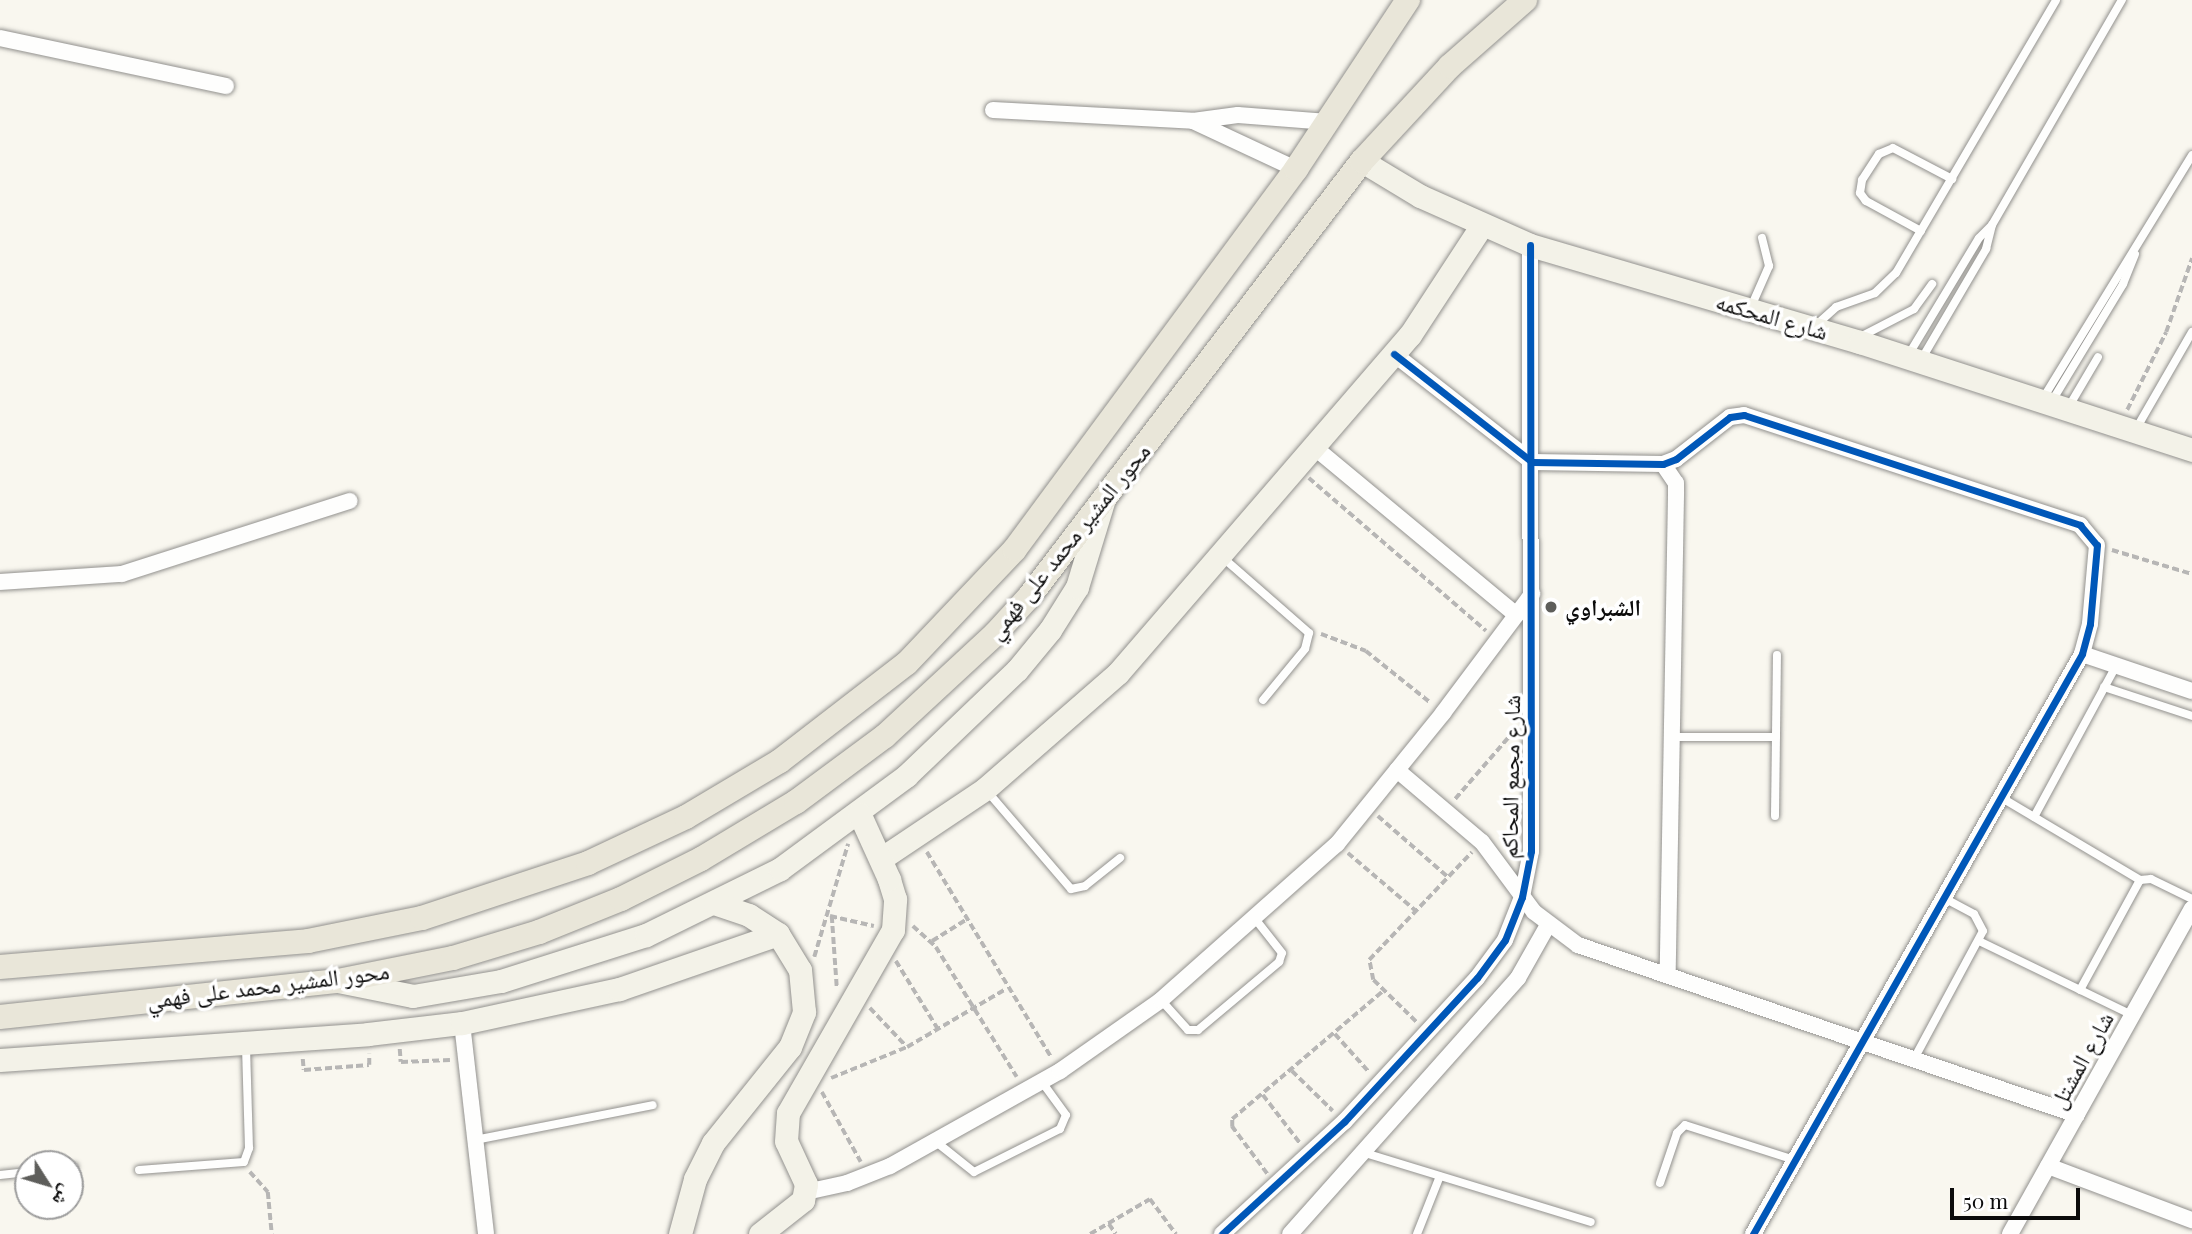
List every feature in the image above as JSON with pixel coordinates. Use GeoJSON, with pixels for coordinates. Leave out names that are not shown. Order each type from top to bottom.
{"type":"FeatureCollection","features":[{"type":"Feature","properties":{"kind":"main road","name":"محور المشير محمد على فهمي"},"geometry":{"type":"LineString","coordinates":[[0,967],[307,941],[422,918],[588,863],[734,790],[867,697],[981,589],[1047,508],[1296,169],[1408,0]]}},
{"type":"Feature","properties":{"kind":"main road","name":"محور المشير محمد على فهمي"},"geometry":{"type":"LineString","coordinates":[[0,1017],[338,981],[453,958],[538,932],[621,899],[750,832],[842,771],[960,670],[1029,597],[1362,161],[1450,66],[1525,0]]}},
{"type":"Feature","properties":{"kind":"street"},"geometry":{"type":"LineString","coordinates":[[0,38],[226,86]]}},
{"type":"Feature","properties":{"kind":"street"},"geometry":{"type":"LineString","coordinates":[[993,110],[1193,121],[1238,115],[1328,122]]}},
{"type":"Feature","properties":{"kind":"street"},"geometry":{"type":"LineString","coordinates":[[1193,121],[1296,169]]}},
{"type":"Feature","properties":{"kind":"street","name":"شارع المحكمه"},"geometry":{"type":"LineString","coordinates":[[1362,161],[1482,225],[1530,245],[1854,340],[2192,450]]}},
{"type":"Feature","properties":{"kind":"street"},"geometry":{"type":"LineString","coordinates":[[882,858],[985,789],[1118,673],[1394,354],[1482,225]]}},
{"type":"Feature","properties":{"kind":"street","name":"شارع مجمع المحاكم"},"geometry":{"type":"LineString","coordinates":[[1222,1234],[1310,1156],[1427,1033],[1504,940],[1522,897],[1531,851],[1530,245]]}},
{"type":"Feature","properties":{"kind":"street"},"geometry":{"type":"LineString","coordinates":[[1394,354],[1532,462],[1663,464],[1676,459],[1730,417],[1744,415],[2080,525],[2097,545],[2090,624],[2082,654],[1753,1234]]}},
{"type":"Feature","properties":{"kind":"street"},"geometry":{"type":"LineString","coordinates":[[1314,447],[1516,615]]}},
{"type":"Feature","properties":{"kind":"street"},"geometry":{"type":"LineString","coordinates":[[1663,464],[1676,483],[1668,975]]}},
{"type":"Feature","properties":{"kind":"street"},"geometry":{"type":"LineString","coordinates":[[0,582],[122,574],[350,501]]}},
{"type":"Feature","properties":{"kind":"street"},"geometry":{"type":"LineString","coordinates":[[338,981],[387,994],[439,995],[574,961],[715,904],[780,869],[857,814],[982,707],[1050,630],[1087,563],[1103,501]]}},
{"type":"Feature","properties":{"kind":"street"},"geometry":{"type":"LineString","coordinates":[[759,1234],[798,1206],[806,1192],[869,1176],[935,1141],[1060,1071],[1161,1000],[1256,920],[1337,844],[1443,713],[1532,594]]}},
{"type":"Feature","properties":{"kind":"street"},"geometry":{"type":"LineString","coordinates":[[2082,654],[2192,691]]}},
{"type":"Feature","properties":{"kind":"street"},"geometry":{"type":"LineString","coordinates":[[1396,770],[1482,842],[1522,897],[1548,925],[1578,945],[2077,1115]]}},
{"type":"Feature","properties":{"kind":"street"},"geometry":{"type":"LineString","coordinates":[[806,1192],[785,1132],[788,1114],[811,1078],[840,1021],[892,932],[895,899],[882,858],[857,814]]}},
{"type":"Feature","properties":{"kind":"street"},"geometry":{"type":"LineString","coordinates":[[680,1234],[695,1179],[713,1143],[799,1033],[804,988],[792,951],[778,934],[749,915],[715,904]]}},
{"type":"Feature","properties":{"kind":"street","name":"شارع المشتل"},"geometry":{"type":"LineString","coordinates":[[2010,1234],[2192,908]]}},
{"type":"Feature","properties":{"kind":"street"},"geometry":{"type":"LineString","coordinates":[[1290,1234],[1365,1153],[1518,978],[1548,925]]}},
{"type":"Feature","properties":{"kind":"street"},"geometry":{"type":"LineString","coordinates":[[0,1060],[302,1036],[368,1034],[462,1023],[620,989],[778,934]]}},
{"type":"Feature","properties":{"kind":"street"},"geometry":{"type":"LineString","coordinates":[[462,1023],[486,1234]]}},
{"type":"Feature","properties":{"kind":"street"},"geometry":{"type":"LineString","coordinates":[[780,1059],[811,1078]]}},
{"type":"Feature","properties":{"kind":"street"},"geometry":{"type":"LineString","coordinates":[[2048,1166],[2192,1220]]}},
{"type":"Feature","properties":{"kind":"lane"},"geometry":{"type":"LineString","coordinates":[[1813,328],[1836,307],[1883,288],[1922,231],[2056,0]]}},
{"type":"Feature","properties":{"kind":"lane"},"geometry":{"type":"LineString","coordinates":[[1914,359],[1986,249],[1993,225],[2122,0]]}},
{"type":"Feature","properties":{"kind":"lane"},"geometry":{"type":"LineString","coordinates":[[1922,231],[1866,201],[1860,193],[1862,180],[1879,154],[1893,148],[1952,179]]}},
{"type":"Feature","properties":{"kind":"lane"},"geometry":{"type":"LineString","coordinates":[[2052,406],[2123,284],[2136,251],[2192,155]]}},
{"type":"Feature","properties":{"kind":"lane"},"geometry":{"type":"LineString","coordinates":[[1914,359],[1979,238],[1993,225]]}},
{"type":"Feature","properties":{"kind":"lane"},"geometry":{"type":"LineString","coordinates":[[1749,310],[1769,266],[1762,239]]}},
{"type":"Feature","properties":{"kind":"lane"},"geometry":{"type":"LineString","coordinates":[[1854,340],[1914,309],[1932,284]]}},
{"type":"Feature","properties":{"kind":"lane"},"geometry":{"type":"LineString","coordinates":[[2126,429],[2192,332]]}},
{"type":"Feature","properties":{"kind":"lane"},"geometry":{"type":"LineString","coordinates":[[2052,406],[2098,357]]}},
{"type":"Feature","properties":{"kind":"lane"},"geometry":{"type":"LineString","coordinates":[[1221,556],[1309,633],[1305,649],[1263,700]]}},
{"type":"Feature","properties":{"kind":"lane"},"geometry":{"type":"LineString","coordinates":[[1775,816],[1777,655]]}},
{"type":"Feature","properties":{"kind":"lane"},"geometry":{"type":"LineString","coordinates":[[2034,817],[2116,666]]}},
{"type":"Feature","properties":{"kind":"lane"},"geometry":{"type":"LineString","coordinates":[[2104,687],[2192,716]]}},
{"type":"Feature","properties":{"kind":"lane"},"geometry":{"type":"LineString","coordinates":[[1672,737],[1776,737]]}},
{"type":"Feature","properties":{"kind":"lane"},"geometry":{"type":"LineString","coordinates":[[985,789],[1071,889],[1086,886],[1120,858]]}},
{"type":"Feature","properties":{"kind":"lane"},"geometry":{"type":"LineString","coordinates":[[2002,798],[2140,880],[2151,879],[2192,899]]}},
{"type":"Feature","properties":{"kind":"lane"},"geometry":{"type":"LineString","coordinates":[[2080,990],[2140,880]]}},
{"type":"Feature","properties":{"kind":"lane"},"geometry":{"type":"LineString","coordinates":[[1914,1059],[1979,941],[1980,921],[1944,898]]}},
{"type":"Feature","properties":{"kind":"lane"},"geometry":{"type":"LineString","coordinates":[[1161,1000],[1188,1030],[1198,1030],[1279,962],[1282,953],[1256,920]]}},
{"type":"Feature","properties":{"kind":"lane"},"geometry":{"type":"LineString","coordinates":[[1979,941],[2132,1015]]}},
{"type":"Feature","properties":{"kind":"lane"},"geometry":{"type":"LineString","coordinates":[[139,1170],[244,1162],[249,1148],[246,1040]]}},
{"type":"Feature","properties":{"kind":"lane"},"geometry":{"type":"LineString","coordinates":[[935,1141],[974,1172],[1060,1129],[1066,1115],[1042,1082]]}},
{"type":"Feature","properties":{"kind":"lane"},"geometry":{"type":"LineString","coordinates":[[475,1140],[653,1105]]}},
{"type":"Feature","properties":{"kind":"lane"},"geometry":{"type":"LineString","coordinates":[[1660,1183],[1677,1133],[1685,1125],[1795,1160]]}},
{"type":"Feature","properties":{"kind":"lane"},"geometry":{"type":"LineString","coordinates":[[1365,1153],[1591,1222]]}},
{"type":"Feature","properties":{"kind":"lane"},"geometry":{"type":"LineString","coordinates":[[1418,1234],[1440,1176]]}},
{"type":"Feature","properties":{"kind":"path"},"geometry":{"type":"LineString","coordinates":[[2126,429],[2192,258]]}},
{"type":"Feature","properties":{"kind":"path"},"geometry":{"type":"LineString","coordinates":[[1296,468],[1497,641]]}},
{"type":"Feature","properties":{"kind":"path"},"geometry":{"type":"LineString","coordinates":[[2097,545],[2192,574]]}},
{"type":"Feature","properties":{"kind":"path"},"geometry":{"type":"LineString","coordinates":[[1309,633],[1357,646],[1443,713]]}},
{"type":"Feature","properties":{"kind":"path"},"geometry":{"type":"LineString","coordinates":[[1445,810],[1532,711]]}},
{"type":"Feature","properties":{"kind":"path"},"geometry":{"type":"LineString","coordinates":[[1368,807],[1448,877]]}},
{"type":"Feature","properties":{"kind":"path"},"geometry":{"type":"LineString","coordinates":[[804,988],[830,916],[857,814]]}},
{"type":"Feature","properties":{"kind":"path"},"geometry":{"type":"LineString","coordinates":[[917,835],[1006,989],[1060,1071]]}},
{"type":"Feature","properties":{"kind":"path"},"geometry":{"type":"LineString","coordinates":[[1427,1033],[1373,980],[1369,960],[1482,842]]}},
{"type":"Feature","properties":{"kind":"path"},"geometry":{"type":"LineString","coordinates":[[1337,844],[1415,910]]}},
{"type":"Feature","properties":{"kind":"path"},"geometry":{"type":"LineString","coordinates":[[830,916],[932,941],[1025,1091]]}},
{"type":"Feature","properties":{"kind":"path"},"geometry":{"type":"LineString","coordinates":[[830,916],[840,1021]]}},
{"type":"Feature","properties":{"kind":"path"},"geometry":{"type":"LineString","coordinates":[[932,941],[966,919]]}},
{"type":"Feature","properties":{"kind":"path"},"geometry":{"type":"LineString","coordinates":[[892,932],[938,1029]]}},
{"type":"Feature","properties":{"kind":"path"},"geometry":{"type":"LineString","coordinates":[[869,1176],[811,1078],[846,1074],[907,1046],[1006,989]]}},
{"type":"Feature","properties":{"kind":"path"},"geometry":{"type":"LineString","coordinates":[[1277,1187],[1231,1123],[1384,990]]}},
{"type":"Feature","properties":{"kind":"path"},"geometry":{"type":"LineString","coordinates":[[857,994],[907,1046]]}},
{"type":"Feature","properties":{"kind":"path"},"geometry":{"type":"LineString","coordinates":[[400,1031],[401,1062],[466,1059]]}},
{"type":"Feature","properties":{"kind":"path"},"geometry":{"type":"LineString","coordinates":[[302,1036],[304,1070],[369,1065],[368,1034]]}},
{"type":"Feature","properties":{"kind":"path"},"geometry":{"type":"LineString","coordinates":[[1335,1034],[1380,1084]]}},
{"type":"Feature","properties":{"kind":"path"},"geometry":{"type":"LineString","coordinates":[[1292,1071],[1344,1122]]}},
{"type":"Feature","properties":{"kind":"path"},"geometry":{"type":"LineString","coordinates":[[1263,1095],[1310,1156]]}},
{"type":"Feature","properties":{"kind":"path"},"geometry":{"type":"LineString","coordinates":[[236,1164],[261,1180],[268,1192],[272,1234]]}},
{"type":"Feature","properties":{"kind":"path"},"geometry":{"type":"LineString","coordinates":[[1090,1234],[1150,1199],[1176,1234]]}},
{"type":"Feature","properties":{"kind":"path"},"geometry":{"type":"LineString","coordinates":[[1109,1224],[1116,1234]]}},
{"type":"Feature","properties":{"kind":"cycle path"},"geometry":{"type":"LineString","coordinates":[[1222,1234],[1344,1122],[1477,978],[1505,940],[1522,897],[1531,851],[1530,245]]}},
{"type":"Feature","properties":{"kind":"cycle path"},"geometry":{"type":"LineString","coordinates":[[1394,354],[1532,462],[1663,464],[1676,459],[1730,417],[1744,415],[2080,525],[2097,545],[2090,624],[2082,654],[1753,1234]]}},
{"type":"Feature","properties":{"kind":"place","name":"الشبراوي"},"geometry":{"type":"Point","coordinates":[1551,607]}}]}
